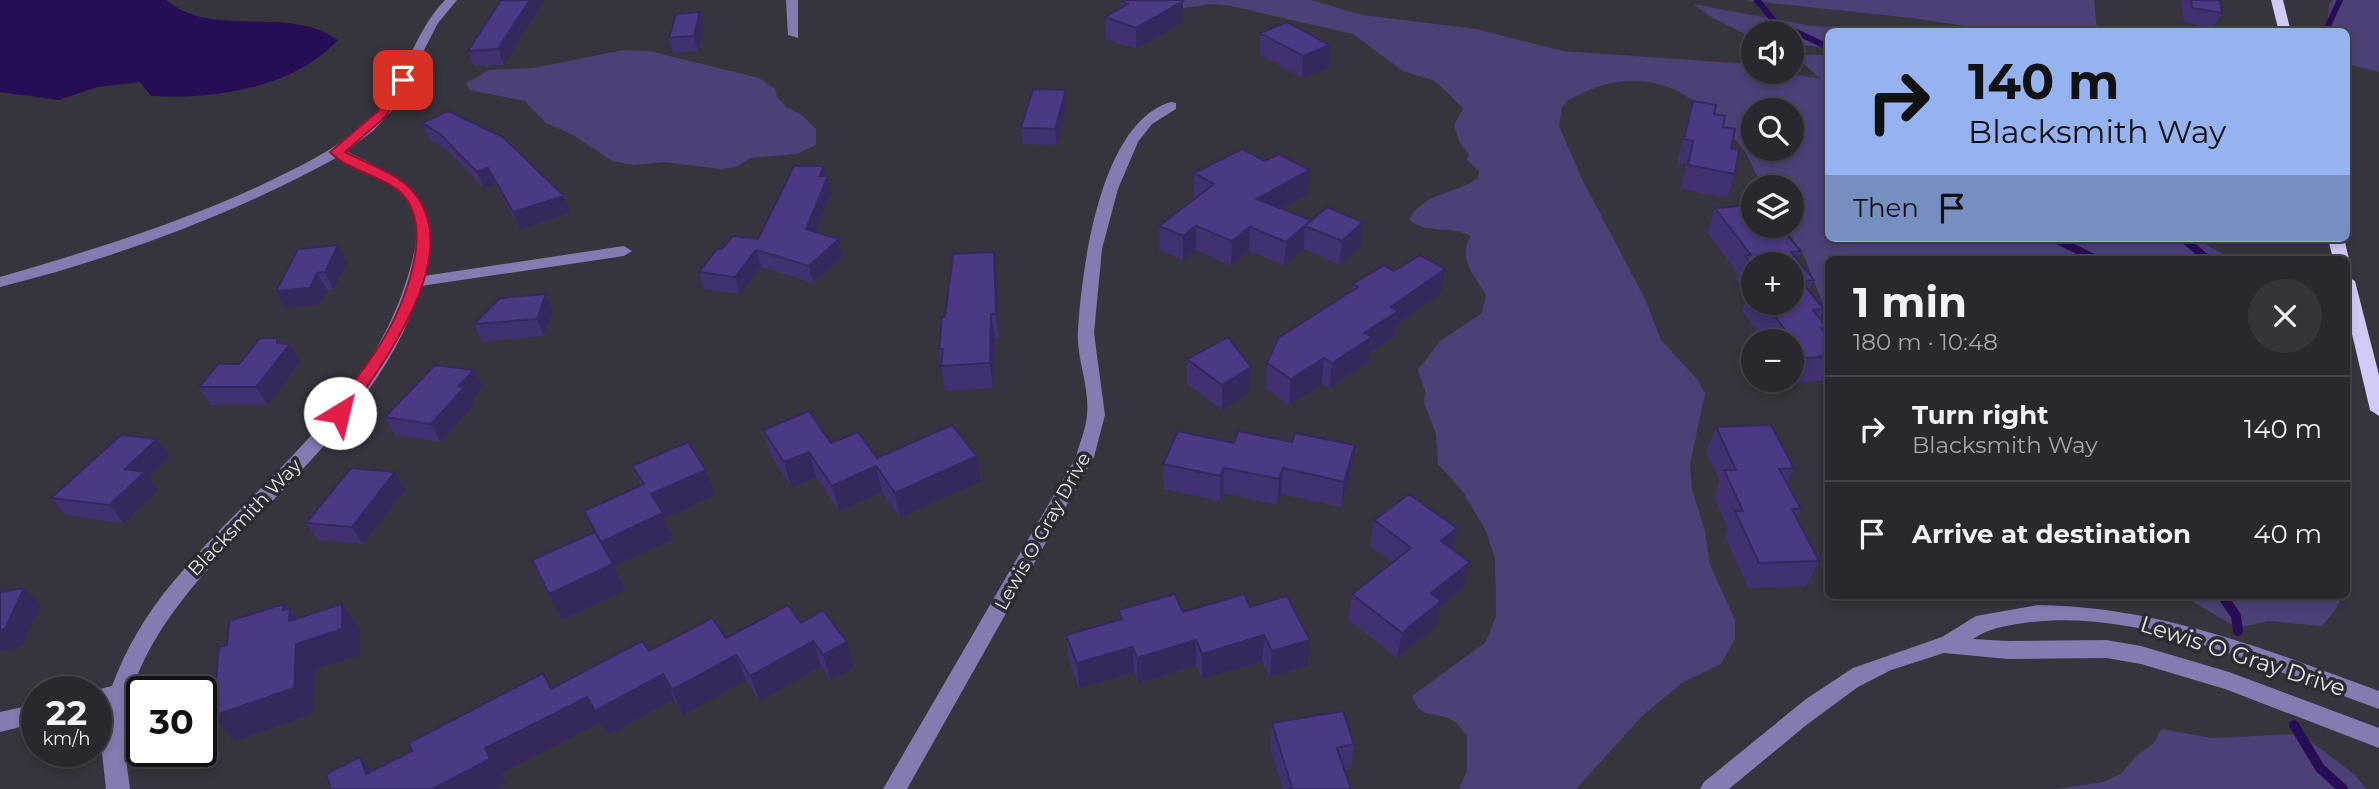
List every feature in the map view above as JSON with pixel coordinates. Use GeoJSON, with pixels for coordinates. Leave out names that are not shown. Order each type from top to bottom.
{"type":"FeatureCollection","features":[{"type":"Feature","properties":{"kind":"main road"},"geometry":{"type":"LineString","coordinates":[[2277,0],[2283,28]]}},
{"type":"Feature","properties":{"kind":"main road"},"geometry":{"type":"LineString","coordinates":[[2350,293],[2379,410]]}},
{"type":"Feature","properties":{"kind":"street"},"geometry":{"type":"LineString","coordinates":[[0,282],[221,207],[307,169],[336,152],[368,128],[393,100],[425,30],[451,0]]}},
{"type":"Feature","properties":{"kind":"street"},"geometry":{"type":"LineString","coordinates":[[792,0],[794,35]]}},
{"type":"Feature","properties":{"kind":"street","name":"Lewis O Gray Drive"},"geometry":{"type":"LineString","coordinates":[[895,789],[1085,457],[1096,415],[1086,333],[1094,249],[1111,189],[1131,141],[1147,121],[1171,106]]}},
{"type":"Feature","properties":{"kind":"street","name":"Blacksmith Way"},"geometry":{"type":"LineString","coordinates":[[118,789],[114,731],[120,694],[142,642],[174,591],[340,413],[392,338],[415,282],[425,233],[417,204],[393,181],[336,152]]}},
{"type":"Feature","properties":{"kind":"street"},"geometry":{"type":"LineString","coordinates":[[415,282],[624,251]]}},
{"type":"Feature","properties":{"kind":"street","name":"Lewis O Gray Drive"},"geometry":{"type":"LineString","coordinates":[[1946,645],[1985,621],[2005,617],[2076,614],[2108,617],[2186,634],[2379,700]]}},
{"type":"Feature","properties":{"kind":"street","name":"Lewis O Gray Drive"},"geometry":{"type":"LineString","coordinates":[[1712,789],[1852,679],[1899,656],[1946,645],[2008,650],[2106,649],[2141,655],[2229,681],[2379,738]]}},
{"type":"Feature","properties":{"kind":"street"},"geometry":{"type":"LineString","coordinates":[[112,696],[120,694]]}},
{"type":"Feature","properties":{"kind":"street"},"geometry":{"type":"LineString","coordinates":[[0,722],[21,717]]}},
{"type":"Feature","properties":{"kind":"shaded area"},"geometry":{"type":"Polygon","coordinates":[[[0,0],[166,0],[185,12],[206,18],[296,24],[318,30],[338,40],[319,57],[298,70],[275,80],[226,93],[151,96],[140,82],[98,87],[59,100],[0,92],[0,0]]]}},
{"type":"Feature","properties":{"kind":"shaded area"},"geometry":{"type":"Polygon","coordinates":[[[1140,0],[1311,0],[1362,15],[1476,29],[1563,51],[1741,64],[1741,84],[1804,84],[1804,76],[1821,79],[1804,64],[1804,55],[1825,55],[1825,242],[2201,242],[2227,256],[1825,256],[1825,309],[1804,252],[1792,238],[1804,238],[1804,175],[1756,175],[1749,161],[1804,161],[1804,98],[1741,98],[1741,146],[1704,109],[1686,96],[1649,82],[1609,84],[1588,90],[1567,101],[1562,107],[1559,126],[1582,179],[1646,301],[1661,340],[1697,379],[1705,393],[1690,464],[1692,489],[1705,531],[1710,565],[1735,620],[1735,639],[1721,664],[1683,682],[1643,715],[1576,789],[1459,789],[1467,771],[1467,735],[1452,720],[1424,712],[1412,696],[1486,642],[1496,616],[1495,558],[1486,531],[1463,492],[1438,464],[1436,433],[1424,403],[1425,391],[1418,370],[1440,341],[1482,313],[1486,295],[1466,259],[1467,244],[1471,236],[1456,231],[1422,227],[1409,219],[1423,204],[1478,178],[1479,171],[1467,160],[1469,154],[1460,143],[1454,125],[1463,108],[1435,81],[1403,71],[1353,34],[1212,4],[1171,10],[1140,0]]]}},
{"type":"Feature","properties":{"kind":"shaded area"},"geometry":{"type":"Polygon","coordinates":[[[1743,0],[2094,0],[2097,28],[1978,28],[1912,18],[1743,0]]]}},
{"type":"Feature","properties":{"kind":"shaded area"},"geometry":{"type":"Polygon","coordinates":[[[2333,0],[2379,0],[2379,72],[2350,65],[2350,28],[2327,28],[2329,5],[2333,0]]]}},
{"type":"Feature","properties":{"kind":"shaded area"},"geometry":{"type":"Polygon","coordinates":[[[1693,4],[1784,21],[1741,21],[1741,32],[1693,4]]]}},
{"type":"Feature","properties":{"kind":"shaded area"},"geometry":{"type":"Polygon","coordinates":[[[1804,25],[1846,28],[1825,28],[1825,48],[1804,45],[1804,25]]]}},
{"type":"Feature","properties":{"kind":"shaded area"},"geometry":{"type":"Polygon","coordinates":[[[623,50],[649,51],[759,78],[775,89],[777,97],[786,107],[802,115],[816,129],[816,145],[797,154],[750,158],[736,167],[721,169],[664,162],[633,165],[612,161],[573,135],[546,123],[525,101],[469,90],[466,83],[489,70],[534,68],[623,50]]]}},
{"type":"Feature","properties":{"kind":"shaded area"},"geometry":{"type":"Polygon","coordinates":[[[2188,599],[2341,599],[2322,626],[2268,621],[2238,628],[2188,599]]]}},
{"type":"Feature","properties":{"kind":"shaded area"},"geometry":{"type":"Polygon","coordinates":[[[2161,729],[2212,738],[2301,734],[2355,775],[2366,789],[2057,789],[2103,782],[2121,774],[2135,757],[2154,743],[2161,729]]]}},
{"type":"Feature","properties":{"kind":"building"},"geometry":{"type":"Polygon","coordinates":[[[501,0],[530,0],[498,49],[468,51],[501,0]]]}},
{"type":"Feature","properties":{"kind":"building"},"geometry":{"type":"Polygon","coordinates":[[[2191,0],[2220,0],[2222,13],[2192,8],[2191,0]]]}},
{"type":"Feature","properties":{"kind":"building"},"geometry":{"type":"Polygon","coordinates":[[[1183,1],[1136,28],[1105,17],[1128,4],[1122,2],[1183,1]]]}},
{"type":"Feature","properties":{"kind":"building"},"geometry":{"type":"Polygon","coordinates":[[[700,12],[694,36],[669,38],[676,14],[700,12]]]}},
{"type":"Feature","properties":{"kind":"building"},"geometry":{"type":"Polygon","coordinates":[[[1287,22],[1330,45],[1303,56],[1260,33],[1287,22]]]}},
{"type":"Feature","properties":{"kind":"building"},"geometry":{"type":"Polygon","coordinates":[[[1033,89],[1066,90],[1055,129],[1021,128],[1033,89]]]}},
{"type":"Feature","properties":{"kind":"building"},"geometry":{"type":"Polygon","coordinates":[[[1693,101],[1716,105],[1714,114],[1725,116],[1723,127],[1735,129],[1731,148],[1739,150],[1735,174],[1688,165],[1693,141],[1684,139],[1693,101]]]}},
{"type":"Feature","properties":{"kind":"building"},"geometry":{"type":"Polygon","coordinates":[[[448,111],[503,137],[564,196],[513,212],[488,168],[477,172],[440,134],[422,123],[448,111]]]}},
{"type":"Feature","properties":{"kind":"building"},"geometry":{"type":"Polygon","coordinates":[[[1242,149],[1265,161],[1279,154],[1309,170],[1257,199],[1311,220],[1286,242],[1250,227],[1232,241],[1196,226],[1183,236],[1159,226],[1214,184],[1194,173],[1242,149]]]}},
{"type":"Feature","properties":{"kind":"building"},"geometry":{"type":"Polygon","coordinates":[[[794,166],[824,166],[820,176],[828,176],[806,229],[839,239],[809,266],[756,250],[735,277],[699,272],[717,249],[722,249],[733,236],[758,239],[794,166]]]}},
{"type":"Feature","properties":{"kind":"building"},"geometry":{"type":"Polygon","coordinates":[[[1741,206],[1741,238],[1790,238],[1801,251],[1749,252],[1715,208],[1741,206]]]}},
{"type":"Feature","properties":{"kind":"building"},"geometry":{"type":"Polygon","coordinates":[[[1327,207],[1363,222],[1342,241],[1305,226],[1327,207]]]}},
{"type":"Feature","properties":{"kind":"building"},"geometry":{"type":"Polygon","coordinates":[[[338,245],[325,272],[317,273],[310,288],[276,291],[298,249],[338,245]]]}},
{"type":"Feature","properties":{"kind":"building"},"geometry":{"type":"Polygon","coordinates":[[[994,252],[996,314],[991,314],[990,363],[941,366],[943,349],[939,349],[942,317],[945,317],[953,254],[994,252]]]}},
{"type":"Feature","properties":{"kind":"building"},"geometry":{"type":"Polygon","coordinates":[[[1420,255],[1445,269],[1391,307],[1398,311],[1364,333],[1372,337],[1332,363],[1324,358],[1291,379],[1267,363],[1278,338],[1358,287],[1353,284],[1384,265],[1394,271],[1420,255]]]}},
{"type":"Feature","properties":{"kind":"building"},"geometry":{"type":"Polygon","coordinates":[[[1804,268],[1814,280],[1804,281],[1804,268]]]}},
{"type":"Feature","properties":{"kind":"building"},"geometry":{"type":"Polygon","coordinates":[[[1804,285],[1824,309],[1813,310],[1825,325],[1821,328],[1825,333],[1825,356],[1806,358],[1804,329],[1784,329],[1774,315],[1804,315],[1804,285]]]}},
{"type":"Feature","properties":{"kind":"building"},"geometry":{"type":"Polygon","coordinates":[[[546,294],[537,319],[474,324],[500,298],[546,294]]]}},
{"type":"Feature","properties":{"kind":"building"},"geometry":{"type":"Polygon","coordinates":[[[1228,337],[1251,367],[1222,385],[1187,359],[1228,337]]]}},
{"type":"Feature","properties":{"kind":"building"},"geometry":{"type":"Polygon","coordinates":[[[260,338],[277,338],[277,343],[290,344],[256,387],[199,387],[218,364],[239,364],[260,338]]]}},
{"type":"Feature","properties":{"kind":"building"},"geometry":{"type":"Polygon","coordinates":[[[435,365],[474,370],[459,386],[465,387],[431,424],[385,417],[435,365]]]}},
{"type":"Feature","properties":{"kind":"building"},"geometry":{"type":"Polygon","coordinates":[[[809,411],[831,443],[858,432],[877,458],[952,425],[977,456],[895,493],[876,466],[832,486],[809,452],[784,462],[763,430],[809,411]]]}},
{"type":"Feature","properties":{"kind":"building"},"geometry":{"type":"Polygon","coordinates":[[[1771,425],[1794,468],[1779,469],[1801,509],[1792,509],[1819,561],[1759,563],[1735,511],[1743,511],[1724,470],[1736,470],[1716,427],[1771,425]]]}},
{"type":"Feature","properties":{"kind":"building"},"geometry":{"type":"Polygon","coordinates":[[[1178,431],[1234,443],[1238,431],[1292,442],[1295,433],[1355,445],[1344,482],[1283,468],[1279,479],[1224,468],[1220,476],[1163,464],[1178,431]]]}},
{"type":"Feature","properties":{"kind":"building"},"geometry":{"type":"Polygon","coordinates":[[[121,435],[157,439],[125,469],[145,472],[109,505],[51,498],[121,435]]]}},
{"type":"Feature","properties":{"kind":"building"},"geometry":{"type":"Polygon","coordinates":[[[688,442],[706,470],[651,494],[663,513],[601,542],[584,511],[644,484],[632,466],[688,442]]]}},
{"type":"Feature","properties":{"kind":"building"},"geometry":{"type":"Polygon","coordinates":[[[351,468],[395,472],[352,527],[306,523],[351,468]]]}},
{"type":"Feature","properties":{"kind":"building"},"geometry":{"type":"Polygon","coordinates":[[[1409,494],[1457,528],[1441,541],[1470,562],[1431,593],[1441,601],[1402,633],[1352,594],[1411,548],[1374,520],[1409,494]]]}},
{"type":"Feature","properties":{"kind":"building"},"geometry":{"type":"Polygon","coordinates":[[[595,532],[613,564],[549,594],[532,560],[595,532]]]}},
{"type":"Feature","properties":{"kind":"building"},"geometry":{"type":"Polygon","coordinates":[[[24,588],[5,629],[0,630],[0,592],[24,588]]]}},
{"type":"Feature","properties":{"kind":"building"},"geometry":{"type":"Polygon","coordinates":[[[1175,594],[1183,612],[1244,594],[1250,607],[1287,596],[1310,640],[1272,651],[1264,635],[1202,654],[1196,640],[1137,658],[1133,647],[1077,663],[1066,635],[1122,619],[1118,610],[1175,594]]]}},
{"type":"Feature","properties":{"kind":"building"},"geometry":{"type":"Polygon","coordinates":[[[284,604],[283,610],[290,608],[289,621],[342,604],[342,629],[296,644],[294,688],[217,715],[219,647],[227,645],[229,621],[284,604]]]}},
{"type":"Feature","properties":{"kind":"building"},"geometry":{"type":"Polygon","coordinates":[[[788,605],[801,623],[823,610],[847,642],[823,655],[813,641],[750,676],[736,655],[672,690],[663,674],[595,711],[587,697],[485,748],[490,759],[432,789],[331,789],[326,774],[360,757],[366,774],[412,751],[409,743],[543,673],[551,689],[642,641],[649,651],[712,618],[726,638],[788,605]]]}},
{"type":"Feature","properties":{"kind":"building"},"geometry":{"type":"Polygon","coordinates":[[[1343,711],[1354,744],[1337,748],[1351,789],[1288,789],[1292,788],[1272,723],[1343,711]]]}},
{"type":"Feature","properties":{"kind":"waterway"},"geometry":{"type":"LineString","coordinates":[[1757,0],[1775,22],[1825,46]]}},
{"type":"Feature","properties":{"kind":"waterway"},"geometry":{"type":"LineString","coordinates":[[2327,28],[2340,0]]}},
{"type":"Feature","properties":{"kind":"waterway"},"geometry":{"type":"LineString","coordinates":[[2061,242],[2090,256]]}},
{"type":"Feature","properties":{"kind":"waterway"},"geometry":{"type":"LineString","coordinates":[[2188,242],[2204,256]]}},
{"type":"Feature","properties":{"kind":"waterway"},"geometry":{"type":"LineString","coordinates":[[2225,599],[2236,616],[2238,631]]}},
{"type":"Feature","properties":{"kind":"waterway"},"geometry":{"type":"LineString","coordinates":[[2294,725],[2320,768],[2343,789]]}},
{"type":"Feature","properties":{"kind":"route"},"geometry":{"type":"LineString","coordinates":[[340,413],[392,338],[414,289],[425,233],[422,214],[404,189],[336,152],[381,115],[393,100],[403,80]]}}]}
